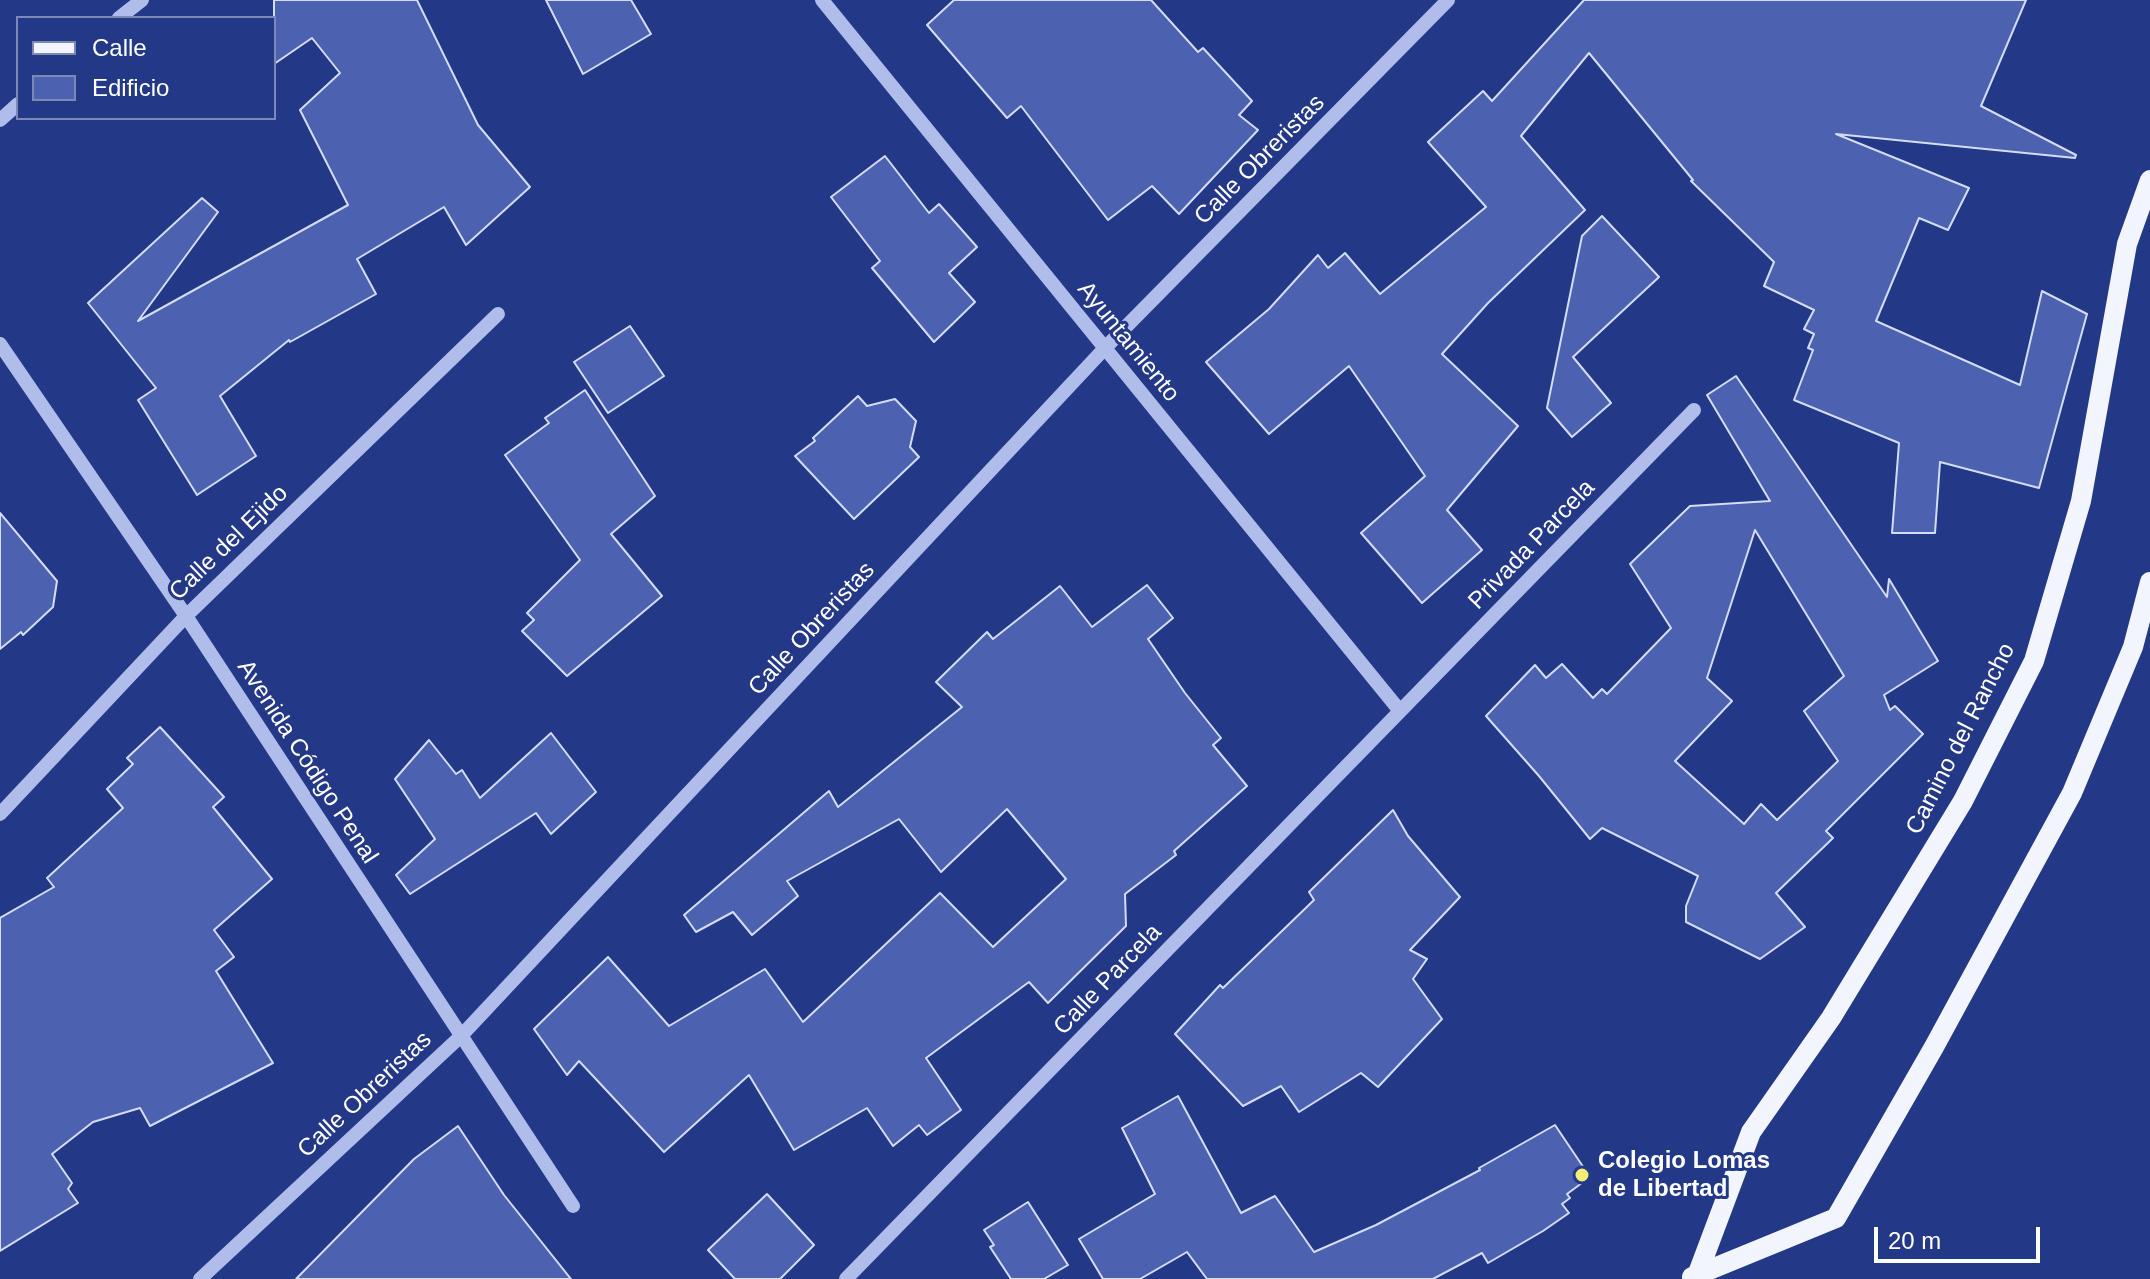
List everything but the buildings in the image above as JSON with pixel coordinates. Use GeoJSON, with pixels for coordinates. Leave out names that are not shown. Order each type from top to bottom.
{"type":"FeatureCollection","features":[{"type":"Feature","properties":{"kind":"main road","name":"Camino del Rancho"},"geometry":{"type":"LineString","coordinates":[[1693,1276],[1751,1132],[1831,1018],[1963,801],[2034,661],[2081,501],[2127,244],[2150,180]]}},
{"type":"Feature","properties":{"kind":"main road","name":"Camino del Rancho"},"geometry":{"type":"LineString","coordinates":[[1693,1276],[1836,1218],[1934,1047],[2072,793],[2133,647],[2150,582]]}},
{"type":"Feature","properties":{"kind":"street"},"geometry":{"type":"LineString","coordinates":[[122,16],[142,0]]}},
{"type":"Feature","properties":{"kind":"street","name":"Ayuntamiento"},"geometry":{"type":"LineString","coordinates":[[822,0],[1400,711]]}},
{"type":"Feature","properties":{"kind":"street","name":"Calle Obreristas"},"geometry":{"type":"LineString","coordinates":[[200,1279],[461,1036],[1105,348],[1448,0]]}},
{"type":"Feature","properties":{"kind":"street"},"geometry":{"type":"LineString","coordinates":[[0,120],[16,106]]}},
{"type":"Feature","properties":{"kind":"street","name":"Calle del Ejido"},"geometry":{"type":"LineString","coordinates":[[0,814],[186,616],[498,314]]}},
{"type":"Feature","properties":{"kind":"street","name":"Avenida Código Penal"},"geometry":{"type":"LineString","coordinates":[[0,344],[186,616],[573,1206]]}},
{"type":"Feature","properties":{"kind":"street","name":"Privada Parcela"},"geometry":{"type":"LineString","coordinates":[[1400,711],[1694,410]]}},
{"type":"Feature","properties":{"kind":"street","name":"Calle Parcela"},"geometry":{"type":"LineString","coordinates":[[846,1279],[1400,711]]}},
{"type":"Feature","properties":{"kind":"place","name":"Colegio Lomas de Libertad"},"geometry":{"type":"Point","coordinates":[1582,1175]}}]}
